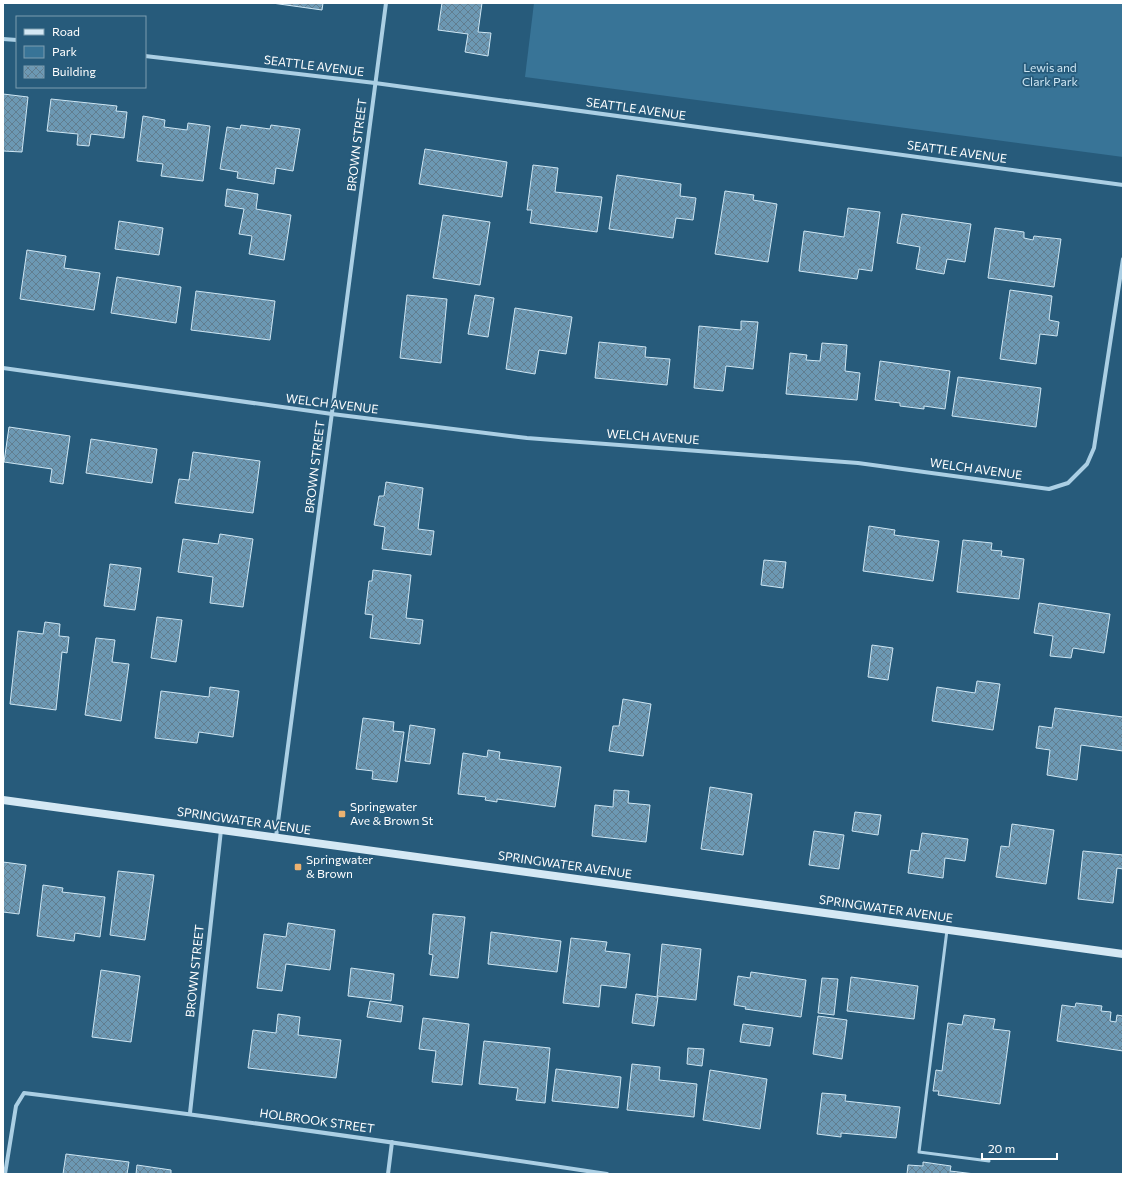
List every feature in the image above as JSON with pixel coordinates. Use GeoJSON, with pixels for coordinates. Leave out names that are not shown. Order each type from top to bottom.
{"type":"FeatureCollection","features":[{"type":"Feature","properties":{"kind":"street","name":"BROWN STREET"},"geometry":{"type":"LineString","coordinates":[[276,838],[386,3]]}},
{"type":"Feature","properties":{"kind":"street"},"geometry":{"type":"LineString","coordinates":[[3,39],[16,40]]}},
{"type":"Feature","properties":{"kind":"street","name":"SEATTLE AVENUE"},"geometry":{"type":"LineString","coordinates":[[146,56],[375,84],[1123,185]]}},
{"type":"Feature","properties":{"kind":"street","name":"WELCH AVENUE"},"geometry":{"type":"LineString","coordinates":[[3,368],[332,414],[527,438],[858,464],[1050,489],[1068,484],[1087,464],[1094,448],[1123,259]]}},
{"type":"Feature","properties":{"kind":"street","name":"SPRINGWATER AVENUE"},"geometry":{"type":"LineString","coordinates":[[3,800],[1123,954]]}},
{"type":"Feature","properties":{"kind":"street","name":"BROWN STREET"},"geometry":{"type":"LineString","coordinates":[[190,1113],[221,830]]}},
{"type":"Feature","properties":{"kind":"street","name":"HOLBROOK STREET"},"geometry":{"type":"LineString","coordinates":[[5,1174],[16,1106],[24,1093],[190,1113],[607,1174]]}},
{"type":"Feature","properties":{"kind":"street"},"geometry":{"type":"LineString","coordinates":[[388,1174],[392,1142]]}},
{"type":"Feature","properties":{"kind":"lane"},"geometry":{"type":"LineString","coordinates":[[947,930],[920,1152],[990,1161]]}},
{"type":"Feature","properties":{"kind":"green space","name":"Lewis and Clark Park"},"geometry":{"type":"Polygon","coordinates":[[[534,3],[1123,3],[1123,157],[525,77],[534,3]]]}},
{"type":"Feature","properties":{"kind":"building"},"geometry":{"type":"Polygon","coordinates":[[[272,3],[323,3],[322,10],[272,3]]]}},
{"type":"Feature","properties":{"kind":"building"},"geometry":{"type":"Polygon","coordinates":[[[442,3],[482,3],[478,32],[491,33],[488,56],[465,52],[468,34],[438,30],[442,3]]]}},
{"type":"Feature","properties":{"kind":"building"},"geometry":{"type":"Polygon","coordinates":[[[3,94],[28,97],[22,152],[3,151],[3,94]]]}},
{"type":"Feature","properties":{"kind":"building"},"geometry":{"type":"Polygon","coordinates":[[[51,99],[117,106],[116,111],[127,112],[124,138],[91,134],[89,146],[77,145],[78,134],[47,131],[51,99]]]}},
{"type":"Feature","properties":{"kind":"building"},"geometry":{"type":"Polygon","coordinates":[[[143,116],[165,120],[164,127],[187,130],[188,123],[210,126],[203,181],[161,176],[163,164],[137,161],[143,116]]]}},
{"type":"Feature","properties":{"kind":"building"},"geometry":{"type":"Polygon","coordinates":[[[241,125],[270,129],[271,125],[300,129],[293,171],[276,168],[274,184],[237,178],[238,172],[220,169],[227,127],[240,129],[241,125]]]}},
{"type":"Feature","properties":{"kind":"building"},"geometry":{"type":"Polygon","coordinates":[[[425,149],[507,162],[502,197],[419,184],[425,149]]]}},
{"type":"Feature","properties":{"kind":"building"},"geometry":{"type":"Polygon","coordinates":[[[533,165],[558,168],[555,192],[602,197],[597,232],[530,223],[532,210],[527,210],[533,165]]]}},
{"type":"Feature","properties":{"kind":"building"},"geometry":{"type":"Polygon","coordinates":[[[617,175],[681,184],[680,196],[696,198],[693,220],[676,218],[673,238],[609,229],[617,175]]]}},
{"type":"Feature","properties":{"kind":"building"},"geometry":{"type":"Polygon","coordinates":[[[227,189],[258,194],[256,209],[291,215],[284,260],[249,254],[252,236],[239,234],[244,209],[225,206],[227,189]]]}},
{"type":"Feature","properties":{"kind":"building"},"geometry":{"type":"Polygon","coordinates":[[[725,191],[754,195],[753,200],[777,204],[768,262],[715,254],[725,191]]]}},
{"type":"Feature","properties":{"kind":"building"},"geometry":{"type":"Polygon","coordinates":[[[848,208],[880,212],[872,271],[859,269],[857,279],[799,271],[804,231],[844,237],[848,208]]]}},
{"type":"Feature","properties":{"kind":"building"},"geometry":{"type":"Polygon","coordinates":[[[902,214],[971,224],[965,262],[947,259],[944,274],[916,269],[920,247],[897,243],[902,214]]]}},
{"type":"Feature","properties":{"kind":"building"},"geometry":{"type":"Polygon","coordinates":[[[443,215],[490,222],[480,285],[433,278],[443,215]]]}},
{"type":"Feature","properties":{"kind":"building"},"geometry":{"type":"Polygon","coordinates":[[[119,221],[163,228],[159,255],[115,249],[119,221]]]}},
{"type":"Feature","properties":{"kind":"building"},"geometry":{"type":"Polygon","coordinates":[[[995,228],[1024,232],[1024,238],[1033,240],[1034,236],[1061,239],[1054,287],[988,278],[995,228]]]}},
{"type":"Feature","properties":{"kind":"building"},"geometry":{"type":"Polygon","coordinates":[[[27,250],[66,256],[64,268],[100,273],[94,310],[20,299],[27,250]]]}},
{"type":"Feature","properties":{"kind":"building"},"geometry":{"type":"Polygon","coordinates":[[[117,277],[181,287],[176,323],[111,313],[117,277]]]}},
{"type":"Feature","properties":{"kind":"building"},"geometry":{"type":"Polygon","coordinates":[[[1010,290],[1052,296],[1049,320],[1059,322],[1057,336],[1040,334],[1036,364],[1000,359],[1010,290]]]}},
{"type":"Feature","properties":{"kind":"building"},"geometry":{"type":"Polygon","coordinates":[[[196,291],[275,301],[270,340],[191,330],[196,291]]]}},
{"type":"Feature","properties":{"kind":"building"},"geometry":{"type":"Polygon","coordinates":[[[407,295],[447,299],[441,363],[400,358],[407,295]]]}},
{"type":"Feature","properties":{"kind":"building"},"geometry":{"type":"Polygon","coordinates":[[[475,295],[494,298],[488,337],[468,334],[475,295]]]}},
{"type":"Feature","properties":{"kind":"building"},"geometry":{"type":"Polygon","coordinates":[[[515,308],[572,317],[566,354],[539,350],[535,374],[506,369],[515,308]]]}},
{"type":"Feature","properties":{"kind":"building"},"geometry":{"type":"Polygon","coordinates":[[[741,321],[758,322],[753,369],[726,366],[723,391],[694,388],[699,326],[741,330],[741,321]]]}},
{"type":"Feature","properties":{"kind":"building"},"geometry":{"type":"Polygon","coordinates":[[[599,342],[646,347],[645,357],[670,359],[667,385],[595,378],[599,342]]]}},
{"type":"Feature","properties":{"kind":"building"},"geometry":{"type":"Polygon","coordinates":[[[822,343],[847,345],[845,371],[860,373],[857,400],[786,394],[790,353],[807,355],[806,360],[820,361],[822,343]]]}},
{"type":"Feature","properties":{"kind":"building"},"geometry":{"type":"Polygon","coordinates":[[[880,361],[950,371],[945,409],[924,406],[924,409],[900,406],[900,403],[875,400],[880,361]]]}},
{"type":"Feature","properties":{"kind":"building"},"geometry":{"type":"Polygon","coordinates":[[[958,377],[1041,388],[1036,427],[952,416],[958,377]]]}},
{"type":"Feature","properties":{"kind":"building"},"geometry":{"type":"Polygon","coordinates":[[[9,427],[70,436],[63,484],[50,482],[52,469],[4,462],[9,427]]]}},
{"type":"Feature","properties":{"kind":"building"},"geometry":{"type":"Polygon","coordinates":[[[91,439],[157,449],[152,483],[86,473],[91,439]]]}},
{"type":"Feature","properties":{"kind":"building"},"geometry":{"type":"Polygon","coordinates":[[[193,452],[260,461],[253,513],[175,503],[179,479],[189,480],[193,452]]]}},
{"type":"Feature","properties":{"kind":"building"},"geometry":{"type":"Polygon","coordinates":[[[386,482],[423,488],[418,529],[434,531],[431,555],[382,549],[385,527],[374,525],[379,496],[384,496],[386,482]]]}},
{"type":"Feature","properties":{"kind":"building"},"geometry":{"type":"Polygon","coordinates":[[[869,526],[895,530],[894,535],[939,541],[933,581],[863,571],[869,526]]]}},
{"type":"Feature","properties":{"kind":"building"},"geometry":{"type":"Polygon","coordinates":[[[220,534],[253,539],[243,607],[210,603],[213,577],[178,572],[183,539],[218,544],[220,534]]]}},
{"type":"Feature","properties":{"kind":"building"},"geometry":{"type":"Polygon","coordinates":[[[963,540],[992,543],[991,550],[1002,551],[1001,556],[1024,559],[1019,599],[957,592],[963,540]]]}},
{"type":"Feature","properties":{"kind":"building"},"geometry":{"type":"Polygon","coordinates":[[[764,560],[786,562],[783,588],[761,585],[764,560]]]}},
{"type":"Feature","properties":{"kind":"building"},"geometry":{"type":"Polygon","coordinates":[[[110,564],[141,568],[135,610],[104,606],[110,564]]]}},
{"type":"Feature","properties":{"kind":"building"},"geometry":{"type":"Polygon","coordinates":[[[373,570],[411,575],[406,618],[423,620],[420,644],[370,638],[373,615],[365,614],[369,581],[372,581],[373,570]]]}},
{"type":"Feature","properties":{"kind":"building"},"geometry":{"type":"Polygon","coordinates":[[[1039,603],[1110,614],[1104,653],[1073,648],[1071,658],[1050,656],[1053,636],[1034,633],[1039,603]]]}},
{"type":"Feature","properties":{"kind":"building"},"geometry":{"type":"Polygon","coordinates":[[[157,617],[182,620],[176,662],[151,658],[157,617]]]}},
{"type":"Feature","properties":{"kind":"building"},"geometry":{"type":"Polygon","coordinates":[[[45,622],[60,624],[59,636],[69,637],[67,653],[62,652],[56,710],[10,704],[18,631],[43,634],[45,622]]]}},
{"type":"Feature","properties":{"kind":"building"},"geometry":{"type":"Polygon","coordinates":[[[96,638],[115,640],[112,662],[129,664],[121,721],[85,715],[96,638]]]}},
{"type":"Feature","properties":{"kind":"building"},"geometry":{"type":"Polygon","coordinates":[[[872,645],[893,648],[888,680],[868,677],[872,645]]]}},
{"type":"Feature","properties":{"kind":"building"},"geometry":{"type":"Polygon","coordinates":[[[977,681],[1000,684],[993,730],[932,721],[937,687],[975,693],[977,681]]]}},
{"type":"Feature","properties":{"kind":"building"},"geometry":{"type":"Polygon","coordinates":[[[210,687],[239,691],[233,737],[199,732],[197,743],[155,738],[161,691],[209,697],[210,687]]]}},
{"type":"Feature","properties":{"kind":"building"},"geometry":{"type":"Polygon","coordinates":[[[623,699],[651,704],[643,756],[609,751],[613,726],[619,726],[623,699]]]}},
{"type":"Feature","properties":{"kind":"building"},"geometry":{"type":"Polygon","coordinates":[[[1055,708],[1123,717],[1123,751],[1081,745],[1077,780],[1047,775],[1050,750],[1036,748],[1039,726],[1052,728],[1055,708]]]}},
{"type":"Feature","properties":{"kind":"building"},"geometry":{"type":"Polygon","coordinates":[[[363,718],[394,722],[393,731],[404,732],[397,782],[372,779],[373,771],[356,769],[363,718]]]}},
{"type":"Feature","properties":{"kind":"building"},"geometry":{"type":"Polygon","coordinates":[[[410,725],[435,729],[430,764],[405,761],[410,725]]]}},
{"type":"Feature","properties":{"kind":"building"},"geometry":{"type":"Polygon","coordinates":[[[488,750],[500,752],[499,759],[561,767],[555,807],[497,799],[497,802],[485,800],[486,797],[458,794],[463,753],[487,757],[488,750]]]}},
{"type":"Feature","properties":{"kind":"building"},"geometry":{"type":"Polygon","coordinates":[[[710,787],[752,794],[743,855],[701,849],[710,787]]]}},
{"type":"Feature","properties":{"kind":"building"},"geometry":{"type":"Polygon","coordinates":[[[614,790],[629,791],[628,803],[650,805],[646,842],[592,836],[595,805],[613,807],[614,790]]]}},
{"type":"Feature","properties":{"kind":"building"},"geometry":{"type":"Polygon","coordinates":[[[855,812],[881,815],[878,835],[852,831],[855,812]]]}},
{"type":"Feature","properties":{"kind":"building"},"geometry":{"type":"Polygon","coordinates":[[[1012,824],[1054,830],[1046,884],[996,877],[1001,846],[1009,847],[1012,824]]]}},
{"type":"Feature","properties":{"kind":"building"},"geometry":{"type":"Polygon","coordinates":[[[814,831],[844,835],[839,869],[809,865],[814,831]]]}},
{"type":"Feature","properties":{"kind":"building"},"geometry":{"type":"Polygon","coordinates":[[[922,833],[968,839],[965,861],[945,858],[943,878],[908,873],[911,850],[919,851],[922,833]]]}},
{"type":"Feature","properties":{"kind":"building"},"geometry":{"type":"Polygon","coordinates":[[[1083,851],[1123,855],[1123,869],[1117,868],[1113,903],[1078,899],[1083,851]]]}},
{"type":"Feature","properties":{"kind":"building"},"geometry":{"type":"Polygon","coordinates":[[[3,862],[26,865],[19,914],[3,912],[3,862]]]}},
{"type":"Feature","properties":{"kind":"building"},"geometry":{"type":"Polygon","coordinates":[[[118,871],[154,875],[145,940],[110,935],[118,871]]]}},
{"type":"Feature","properties":{"kind":"building"},"geometry":{"type":"Polygon","coordinates":[[[43,885],[63,888],[62,892],[105,897],[100,937],[75,933],[74,941],[37,936],[43,885]]]}},
{"type":"Feature","properties":{"kind":"building"},"geometry":{"type":"Polygon","coordinates":[[[433,914],[465,917],[458,978],[430,975],[433,955],[429,954],[433,914]]]}},
{"type":"Feature","properties":{"kind":"building"},"geometry":{"type":"Polygon","coordinates":[[[288,923],[335,930],[330,970],[286,964],[282,991],[257,988],[264,934],[286,937],[288,923]]]}},
{"type":"Feature","properties":{"kind":"building"},"geometry":{"type":"Polygon","coordinates":[[[491,932],[561,941],[557,972],[488,964],[491,932]]]}},
{"type":"Feature","properties":{"kind":"building"},"geometry":{"type":"Polygon","coordinates":[[[571,938],[607,942],[605,951],[630,954],[626,988],[601,985],[599,1007],[563,1003],[571,938]]]}},
{"type":"Feature","properties":{"kind":"building"},"geometry":{"type":"Polygon","coordinates":[[[662,944],[701,949],[696,1000],[657,996],[662,944]]]}},
{"type":"Feature","properties":{"kind":"building"},"geometry":{"type":"Polygon","coordinates":[[[351,968],[394,974],[391,1001],[348,996],[351,968]]]}},
{"type":"Feature","properties":{"kind":"building"},"geometry":{"type":"Polygon","coordinates":[[[101,970],[140,976],[131,1042],[92,1037],[101,970]]]}},
{"type":"Feature","properties":{"kind":"building"},"geometry":{"type":"Polygon","coordinates":[[[751,972],[806,980],[801,1017],[745,1009],[746,1007],[734,1005],[738,976],[750,978],[751,972]]]}},
{"type":"Feature","properties":{"kind":"building"},"geometry":{"type":"Polygon","coordinates":[[[851,977],[918,986],[914,1019],[847,1011],[851,977]]]}},
{"type":"Feature","properties":{"kind":"building"},"geometry":{"type":"Polygon","coordinates":[[[822,978],[838,979],[834,1015],[818,1013],[822,978]]]}},
{"type":"Feature","properties":{"kind":"building"},"geometry":{"type":"Polygon","coordinates":[[[636,994],[658,997],[654,1026],[632,1023],[636,994]]]}},
{"type":"Feature","properties":{"kind":"building"},"geometry":{"type":"Polygon","coordinates":[[[370,1001],[403,1006],[401,1022],[367,1017],[370,1001]]]}},
{"type":"Feature","properties":{"kind":"building"},"geometry":{"type":"Polygon","coordinates":[[[1076,1003],[1102,1006],[1101,1011],[1111,1012],[1110,1021],[1116,1022],[1117,1015],[1123,1016],[1123,1051],[1057,1041],[1062,1005],[1075,1007],[1076,1003]]]}},
{"type":"Feature","properties":{"kind":"building"},"geometry":{"type":"Polygon","coordinates":[[[278,1014],[300,1017],[298,1035],[341,1040],[336,1078],[248,1068],[253,1030],[276,1033],[278,1014]]]}},
{"type":"Feature","properties":{"kind":"building"},"geometry":{"type":"Polygon","coordinates":[[[964,1015],[995,1019],[993,1029],[1010,1031],[1000,1104],[938,1095],[939,1091],[933,1091],[936,1070],[942,1071],[948,1023],[962,1025],[964,1015]]]}},
{"type":"Feature","properties":{"kind":"building"},"geometry":{"type":"Polygon","coordinates":[[[818,1016],[847,1020],[842,1059],[813,1054],[818,1016]]]}},
{"type":"Feature","properties":{"kind":"building"},"geometry":{"type":"Polygon","coordinates":[[[423,1018],[469,1024],[462,1085],[432,1082],[436,1051],[419,1049],[423,1018]]]}},
{"type":"Feature","properties":{"kind":"building"},"geometry":{"type":"Polygon","coordinates":[[[743,1024],[773,1028],[770,1046],[740,1042],[743,1024]]]}},
{"type":"Feature","properties":{"kind":"building"},"geometry":{"type":"Polygon","coordinates":[[[484,1041],[550,1048],[545,1103],[516,1100],[518,1088],[479,1084],[484,1041]]]}},
{"type":"Feature","properties":{"kind":"building"},"geometry":{"type":"Polygon","coordinates":[[[688,1048],[704,1049],[702,1066],[687,1064],[688,1048]]]}},
{"type":"Feature","properties":{"kind":"building"},"geometry":{"type":"Polygon","coordinates":[[[632,1064],[660,1067],[659,1080],[697,1084],[694,1117],[627,1110],[632,1064]]]}},
{"type":"Feature","properties":{"kind":"building"},"geometry":{"type":"Polygon","coordinates":[[[556,1069],[621,1077],[618,1108],[552,1101],[556,1069]]]}},
{"type":"Feature","properties":{"kind":"building"},"geometry":{"type":"Polygon","coordinates":[[[710,1070],[767,1079],[760,1129],[703,1120],[710,1070]]]}},
{"type":"Feature","properties":{"kind":"building"},"geometry":{"type":"Polygon","coordinates":[[[822,1093],[846,1095],[845,1101],[900,1107],[896,1138],[841,1133],[841,1137],[817,1134],[822,1093]]]}},
{"type":"Feature","properties":{"kind":"building"},"geometry":{"type":"Polygon","coordinates":[[[66,1154],[129,1162],[127,1174],[63,1174],[66,1154]]]}},
{"type":"Feature","properties":{"kind":"building"},"geometry":{"type":"Polygon","coordinates":[[[923,1162],[951,1166],[950,1171],[975,1174],[907,1174],[908,1165],[923,1166],[923,1162]]]}},
{"type":"Feature","properties":{"kind":"building"},"geometry":{"type":"Polygon","coordinates":[[[137,1165],[171,1170],[171,1174],[136,1174],[137,1165]]]}},
{"type":"Feature","properties":{"kind":"place","name":"Springwater Ave & Brown St"},"geometry":{"type":"Point","coordinates":[342,814]}},
{"type":"Feature","properties":{"kind":"place","name":"Springwater & Brown"},"geometry":{"type":"Point","coordinates":[298,867]}}]}
